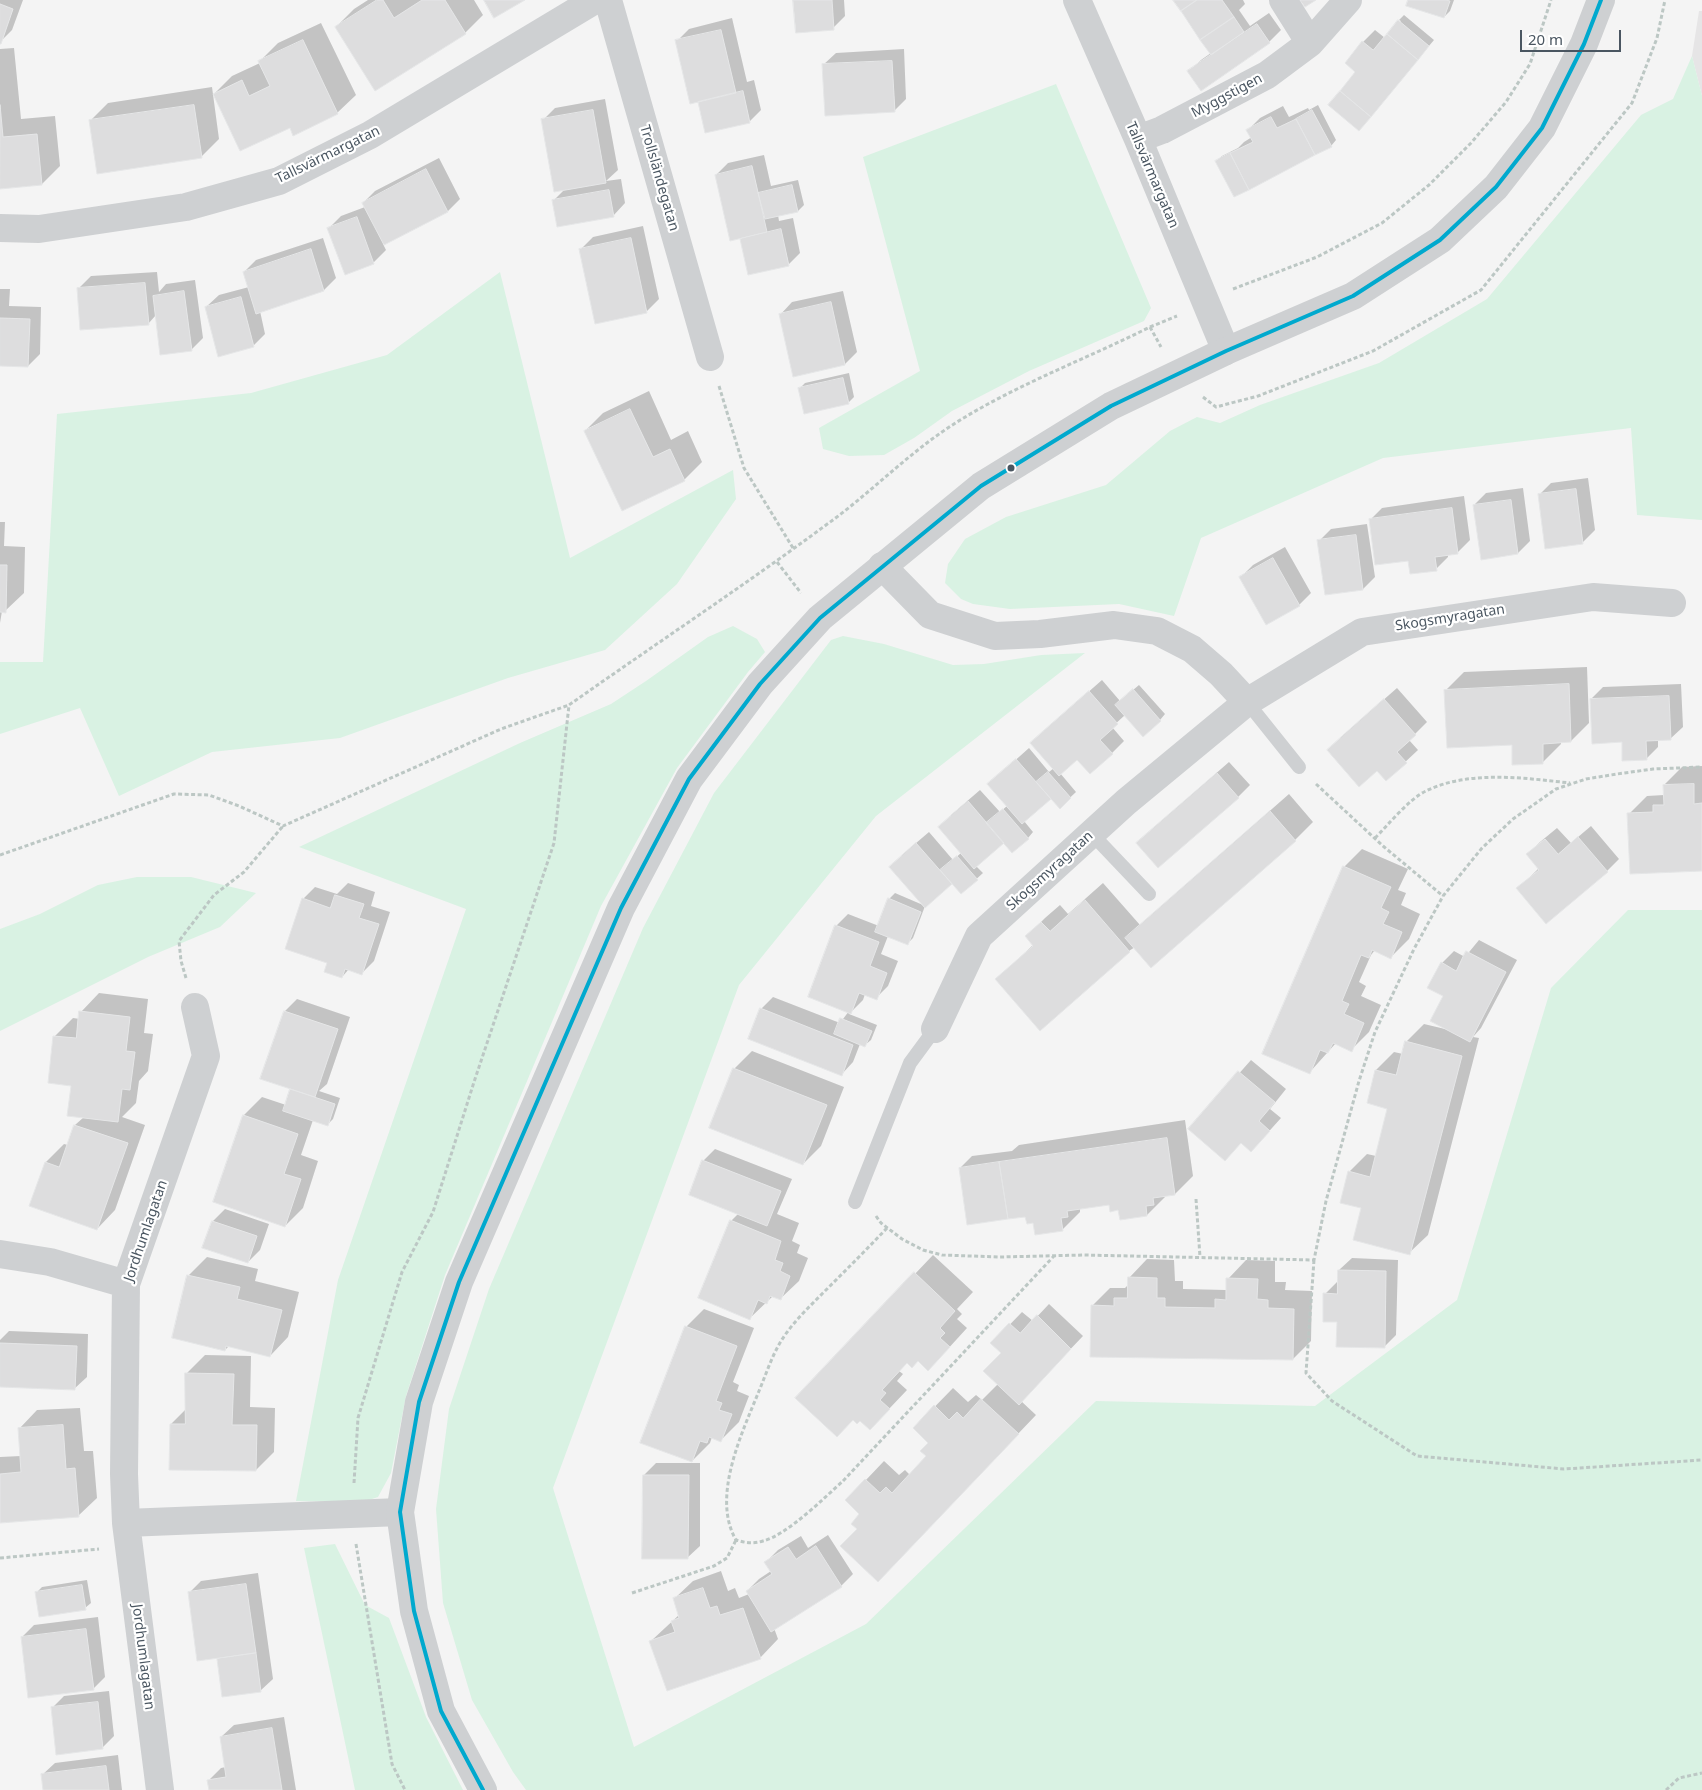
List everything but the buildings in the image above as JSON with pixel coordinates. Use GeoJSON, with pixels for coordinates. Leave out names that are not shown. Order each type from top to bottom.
{"type":"FeatureCollection","features":[{"type":"Feature","properties":{"kind":"street","name":"Tallsvärmargatan"},"geometry":{"type":"LineString","coordinates":[[0,228],[39,230],[186,206],[279,181],[370,135],[595,0]]}},
{"type":"Feature","properties":{"kind":"street","name":"Trollsländegatan"},"geometry":{"type":"LineString","coordinates":[[608,0],[710,357]]}},
{"type":"Feature","properties":{"kind":"street","name":"Tallsvärmargatan"},"geometry":{"type":"LineString","coordinates":[[1077,0],[1138,139],[1226,351]]}},
{"type":"Feature","properties":{"kind":"street"},"geometry":{"type":"LineString","coordinates":[[1283,0],[1310,43]]}},
{"type":"Feature","properties":{"kind":"street","name":"Myggstigen"},"geometry":{"type":"LineString","coordinates":[[1138,139],[1162,130],[1267,75],[1310,43],[1348,0]]}},
{"type":"Feature","properties":{"kind":"street"},"geometry":{"type":"LineString","coordinates":[[483,1790],[441,1711],[414,1611],[400,1512],[419,1402],[459,1282],[621,908],[690,780],[760,684],[820,618],[981,486],[1111,406],[1226,351],[1353,296],[1440,240],[1496,188],[1542,128],[1584,44],[1601,0]]}},
{"type":"Feature","properties":{"kind":"street"},"geometry":{"type":"LineString","coordinates":[[882,566],[930,615],[994,636],[1040,634],[1114,626],[1157,631],[1192,649],[1221,674],[1246,702]]}},
{"type":"Feature","properties":{"kind":"street","name":"Skogsmyragatan"},"geometry":{"type":"LineString","coordinates":[[935,1029],[979,936],[1126,802],[1246,702],[1362,632],[1593,596],[1672,603]]}},
{"type":"Feature","properties":{"kind":"street","name":"Jordhumlagatan"},"geometry":{"type":"LineString","coordinates":[[160,1790],[126,1523],[124,1474],[126,1284],[206,1056],[195,1007]]}},
{"type":"Feature","properties":{"kind":"street"},"geometry":{"type":"LineString","coordinates":[[0,1254],[50,1262],[126,1284]]}},
{"type":"Feature","properties":{"kind":"street"},"geometry":{"type":"LineString","coordinates":[[126,1523],[400,1512]]}},
{"type":"Feature","properties":{"kind":"lane"},"geometry":{"type":"LineString","coordinates":[[1246,702],[1299,767]]}},
{"type":"Feature","properties":{"kind":"lane"},"geometry":{"type":"LineString","coordinates":[[1091,833],[1149,894]]}},
{"type":"Feature","properties":{"kind":"lane"},"geometry":{"type":"LineString","coordinates":[[857,1197],[910,1063],[935,1029]]}},
{"type":"Feature","properties":{"kind":"path"},"geometry":{"type":"LineString","coordinates":[[195,1007],[181,961],[179,941],[214,895],[244,872],[283,826],[501,729],[569,705],[777,562],[840,515],[923,445],[957,422],[1032,381],[1236,288],[1317,257],[1382,223],[1429,185],[1471,143],[1506,102],[1530,64],[1551,0]]}},
{"type":"Feature","properties":{"kind":"path"},"geometry":{"type":"LineString","coordinates":[[1150,327],[1177,375],[1216,407],[1258,396],[1373,351],[1481,290],[1632,103],[1657,38],[1665,0]]}},
{"type":"Feature","properties":{"kind":"path"},"geometry":{"type":"LineString","coordinates":[[710,357],[744,468],[794,548]]}},
{"type":"Feature","properties":{"kind":"path"},"geometry":{"type":"LineString","coordinates":[[777,562],[820,618]]}},
{"type":"Feature","properties":{"kind":"path"},"geometry":{"type":"LineString","coordinates":[[405,1790],[392,1764],[352,1514],[358,1418],[402,1272],[433,1212],[474,1082],[554,843],[569,705]]}},
{"type":"Feature","properties":{"kind":"path"},"geometry":{"type":"LineString","coordinates":[[1299,767],[1375,838],[1443,896]]}},
{"type":"Feature","properties":{"kind":"path"},"geometry":{"type":"LineString","coordinates":[[1702,767],[1652,769],[1617,774],[1574,783],[1556,789],[1514,819],[1482,848],[1443,896],[1414,949],[1374,1032],[1359,1081],[1326,1201],[1314,1260],[1306,1373],[1332,1401],[1417,1456],[1564,1469],[1702,1460]]}},
{"type":"Feature","properties":{"kind":"path"},"geometry":{"type":"LineString","coordinates":[[1375,838],[1404,808],[1425,791],[1448,783],[1477,778],[1505,777],[1574,783]]}},
{"type":"Feature","properties":{"kind":"path"},"geometry":{"type":"LineString","coordinates":[[0,855],[174,794],[209,795],[283,826]]}},
{"type":"Feature","properties":{"kind":"path"},"geometry":{"type":"LineString","coordinates":[[857,1197],[881,1223],[902,1239],[923,1250],[942,1255],[1000,1258],[1084,1255],[1314,1260]]}},
{"type":"Feature","properties":{"kind":"path"},"geometry":{"type":"LineString","coordinates":[[1196,1199],[1200,1257]]}},
{"type":"Feature","properties":{"kind":"path"},"geometry":{"type":"LineString","coordinates":[[888,1228],[800,1315],[774,1355],[733,1459],[728,1489],[727,1515],[736,1540],[748,1544],[775,1536],[843,1481],[1055,1256]]}},
{"type":"Feature","properties":{"kind":"path"},"geometry":{"type":"LineString","coordinates":[[0,1558],[99,1549],[126,1523]]}},
{"type":"Feature","properties":{"kind":"path"},"geometry":{"type":"LineString","coordinates":[[632,1593],[714,1566],[727,1558],[736,1540]]}},
{"type":"Feature","properties":{"kind":"path"},"geometry":{"type":"LineString","coordinates":[[1666,1790],[1679,1778],[1702,1773]]}},
{"type":"Feature","properties":{"kind":"shaded area"},"geometry":{"type":"Polygon","coordinates":[[[1699,11],[1702,11],[1702,96],[1692,56],[1699,11]]]}},
{"type":"Feature","properties":{"kind":"green space"},"geometry":{"type":"Polygon","coordinates":[[[1692,56],[1702,96],[1702,520],[1637,515],[1631,428],[1383,458],[1201,538],[1174,616],[1119,604],[1010,609],[973,604],[961,599],[945,583],[948,564],[965,539],[1006,517],[1106,485],[1170,431],[1197,417],[1220,423],[1260,405],[1379,363],[1487,299],[1641,115],[1673,99],[1692,56]]]}},
{"type":"Feature","properties":{"kind":"green space"},"geometry":{"type":"Polygon","coordinates":[[[1056,84],[1151,308],[1144,321],[1029,371],[952,411],[914,438],[884,455],[849,456],[823,449],[819,428],[920,371],[863,157],[1056,84]]]}},
{"type":"Feature","properties":{"kind":"green space"},"geometry":{"type":"Polygon","coordinates":[[[500,272],[570,558],[733,470],[736,499],[677,584],[605,650],[508,678],[340,738],[212,752],[119,796],[80,708],[0,734],[0,662],[43,662],[57,414],[251,393],[387,355],[500,272]]]}},
{"type":"Feature","properties":{"kind":"green space"},"geometry":{"type":"Polygon","coordinates":[[[733,626],[757,639],[765,652],[677,768],[601,906],[445,1275],[406,1396],[391,1473],[378,1497],[363,1502],[296,1501],[338,1280],[466,909],[299,847],[520,743],[611,704],[708,637],[733,626]]]}},
{"type":"Feature","properties":{"kind":"green space"},"geometry":{"type":"Polygon","coordinates":[[[843,636],[884,644],[953,665],[984,664],[1041,655],[1085,653],[876,816],[739,985],[553,1488],[634,1747],[866,1624],[1096,1401],[1315,1406],[1457,1300],[1551,988],[1628,910],[1702,910],[1702,1790],[526,1790],[513,1772],[472,1700],[443,1603],[436,1509],[449,1409],[489,1289],[643,928],[714,793],[831,640],[843,636]]]}},
{"type":"Feature","properties":{"kind":"green space"},"geometry":{"type":"Polygon","coordinates":[[[137,877],[191,877],[256,893],[220,927],[148,957],[0,1031],[0,929],[40,914],[98,885],[137,877]]]}},
{"type":"Feature","properties":{"kind":"green space"},"geometry":{"type":"Polygon","coordinates":[[[335,1544],[365,1605],[389,1618],[426,1717],[463,1790],[355,1790],[304,1548],[335,1544]]]}},
{"type":"Feature","properties":{"kind":"transit line"},"geometry":{"type":"LineString","coordinates":[[483,1790],[441,1711],[414,1611],[400,1512],[419,1402],[459,1282],[621,908],[689,779],[760,684],[820,618],[981,486],[1111,406],[1226,351],[1353,296],[1440,240],[1496,187],[1542,128],[1584,44],[1601,0]]}}]}
